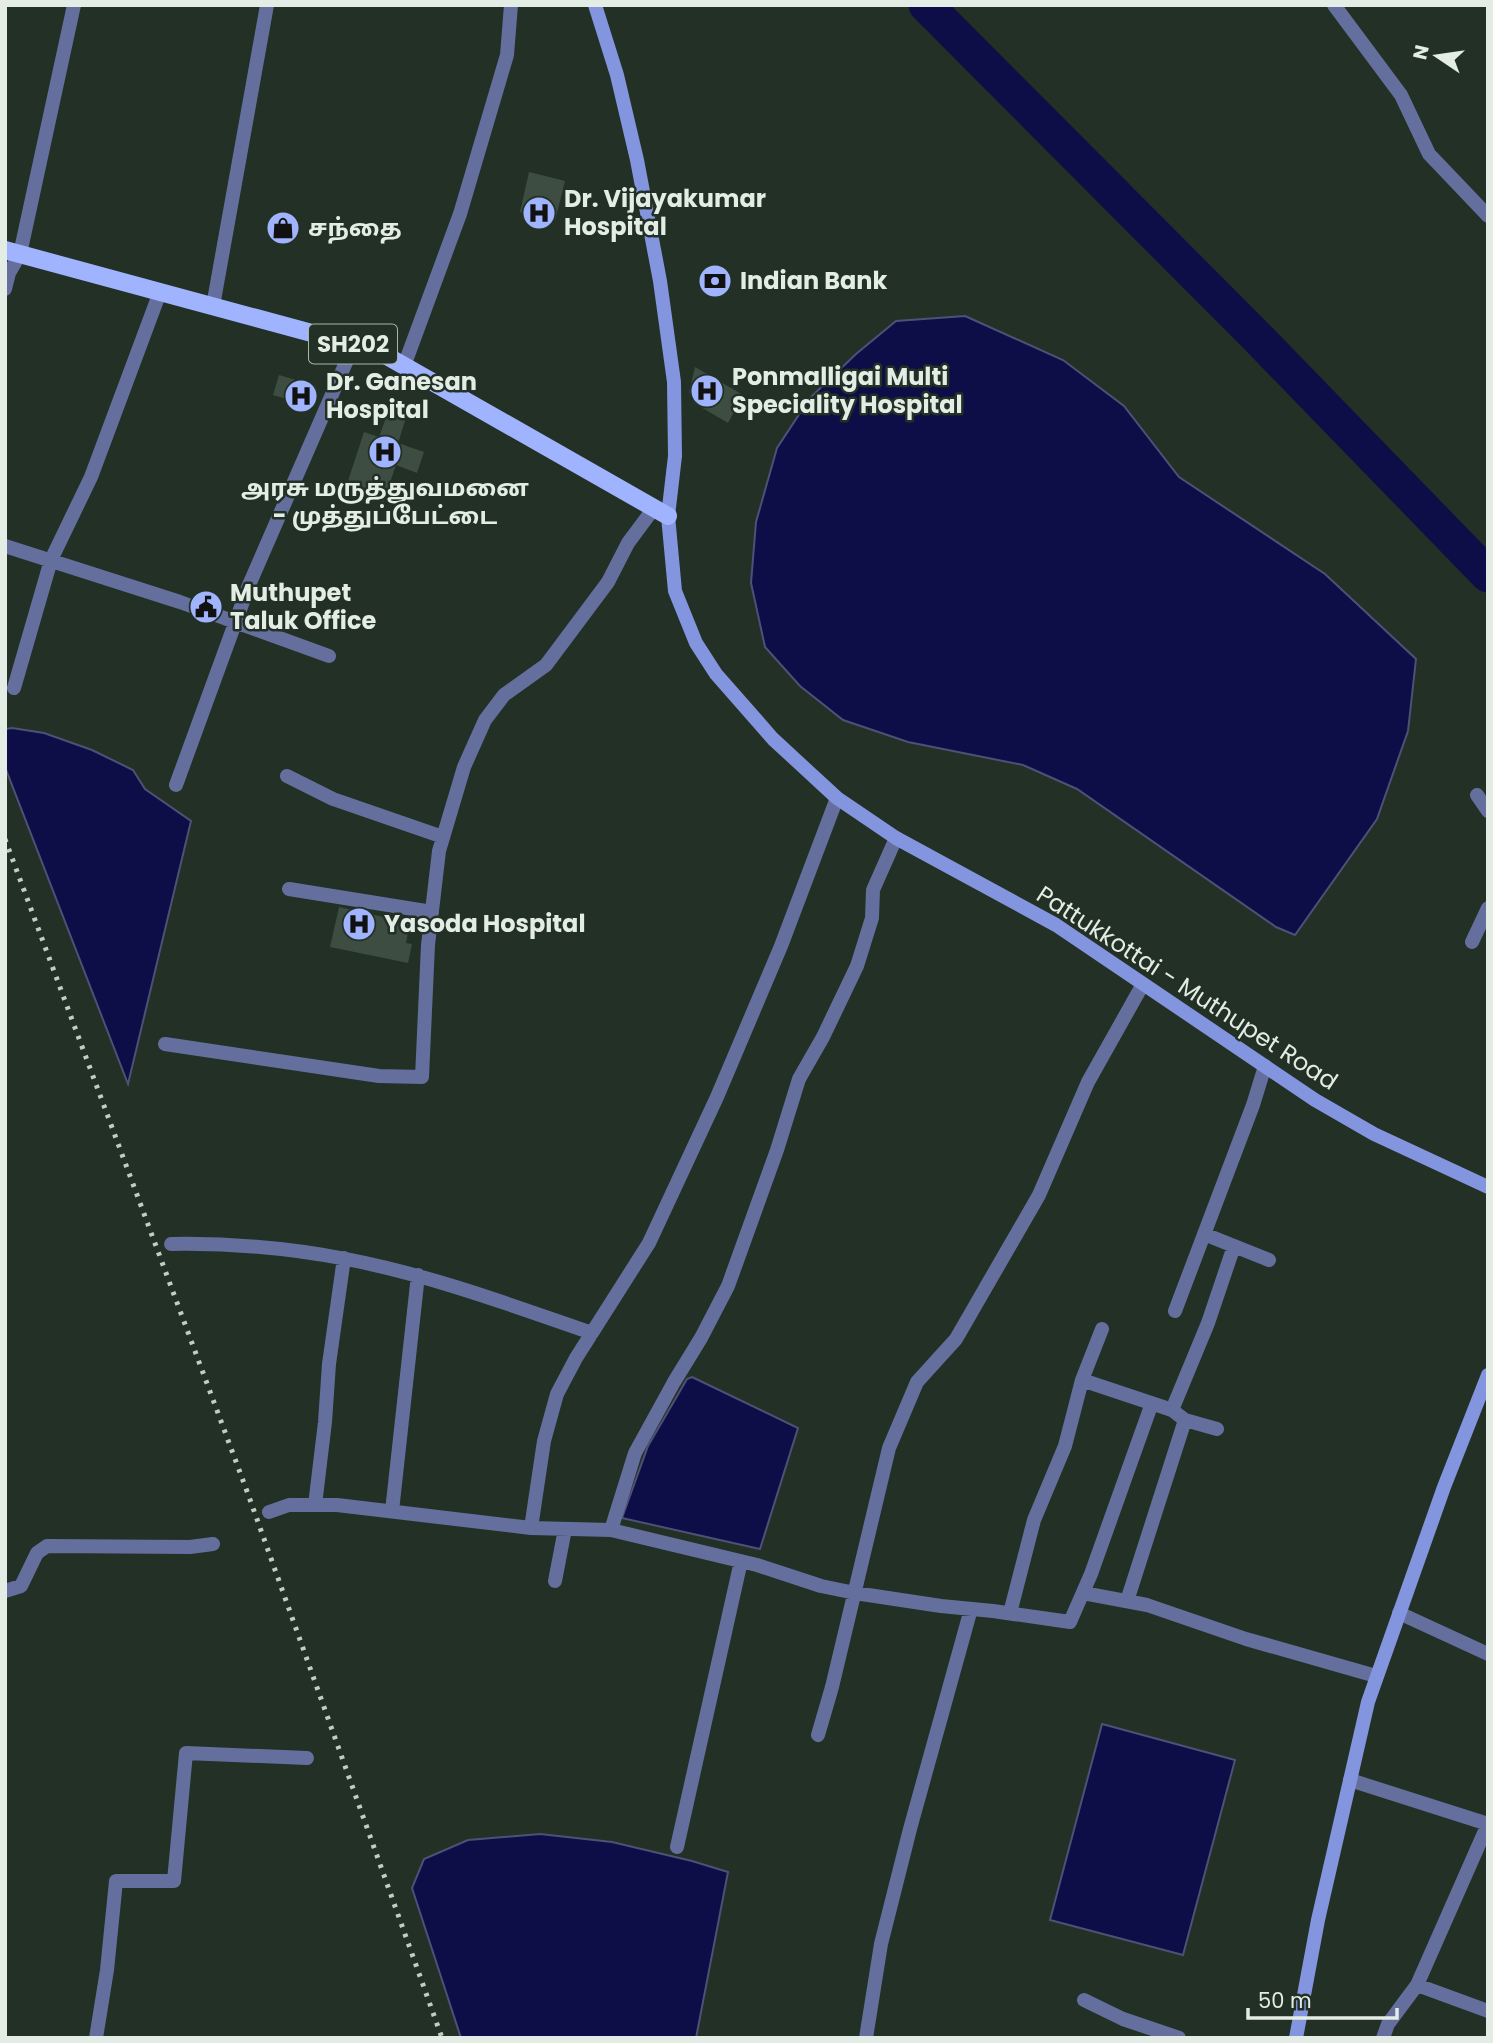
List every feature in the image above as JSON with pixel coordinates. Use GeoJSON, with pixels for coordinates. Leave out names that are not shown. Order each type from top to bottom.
{"type":"FeatureCollection","features":[{"type":"Feature","properties":{"kind":"main road","name":"Pattukkottai - Muthupet Road"},"geometry":{"type":"LineString","coordinates":[[595,5],[617,75],[637,160],[660,281],[674,382],[675,456],[661,512],[675,591],[696,643],[716,674],[773,739],[837,798],[896,838],[1056,925],[1315,1100],[1374,1134],[1488,1186]]}},
{"type":"Feature","properties":{"kind":"main road","name":"SH202"},"geometry":{"type":"LineString","coordinates":[[13,252],[378,351],[661,512]]}},
{"type":"Feature","properties":{"kind":"main road"},"geometry":{"type":"LineString","coordinates":[[1301,2036],[1318,1920],[1376,1676],[1444,1487],[1488,1376]]}},
{"type":"Feature","properties":{"kind":"street"},"geometry":{"type":"LineString","coordinates":[[5,289],[74,5]]}},
{"type":"Feature","properties":{"kind":"street"},"geometry":{"type":"LineString","coordinates":[[214,306],[267,5]]}},
{"type":"Feature","properties":{"kind":"street"},"geometry":{"type":"LineString","coordinates":[[404,366],[468,187],[507,55],[511,5]]}},
{"type":"Feature","properties":{"kind":"street"},"geometry":{"type":"LineString","coordinates":[[1334,5],[1401,95],[1429,154],[1488,216]]}},
{"type":"Feature","properties":{"kind":"street"},"geometry":{"type":"LineString","coordinates":[[14,688],[51,561],[91,477],[160,292]]}},
{"type":"Feature","properties":{"kind":"street"},"geometry":{"type":"LineString","coordinates":[[176,785],[235,622],[298,469],[354,344]]}},
{"type":"Feature","properties":{"kind":"street"},"geometry":{"type":"LineString","coordinates":[[165,1044],[379,1076],[422,1077],[432,912],[439,851],[464,767],[485,720],[504,695],[546,665],[608,582],[628,543],[661,512]]}},
{"type":"Feature","properties":{"kind":"street"},"geometry":{"type":"LineString","coordinates":[[5,546],[329,656]]}},
{"type":"Feature","properties":{"kind":"street"},"geometry":{"type":"LineString","coordinates":[[287,776],[333,799],[443,837]]}},
{"type":"Feature","properties":{"kind":"street"},"geometry":{"type":"LineString","coordinates":[[1477,795],[1488,811]]}},
{"type":"Feature","properties":{"kind":"street"},"geometry":{"type":"LineString","coordinates":[[531,1528],[544,1441],[558,1394],[592,1333],[649,1243],[717,1097],[781,946],[837,798]]}},
{"type":"Feature","properties":{"kind":"street"},"geometry":{"type":"LineString","coordinates":[[611,1530],[635,1453],[728,1286],[777,1150],[799,1079],[823,1037],[857,965],[872,918],[873,890],[896,838]]}},
{"type":"Feature","properties":{"kind":"street"},"geometry":{"type":"LineString","coordinates":[[289,889],[432,912]]}},
{"type":"Feature","properties":{"kind":"street"},"geometry":{"type":"LineString","coordinates":[[1472,942],[1487,910]]}},
{"type":"Feature","properties":{"kind":"street"},"geometry":{"type":"LineString","coordinates":[[818,1735],[889,1448],[917,1382],[956,1339],[1039,1195],[1088,1082],[1143,984]]}},
{"type":"Feature","properties":{"kind":"street"},"geometry":{"type":"LineString","coordinates":[[1175,1311],[1241,1138],[1265,1066]]}},
{"type":"Feature","properties":{"kind":"street"},"geometry":{"type":"LineString","coordinates":[[1203,1234],[1269,1260]]}},
{"type":"Feature","properties":{"kind":"street"},"geometry":{"type":"LineString","coordinates":[[171,1244],[211,1244],[344,1258],[418,1275],[592,1333]]}},
{"type":"Feature","properties":{"kind":"street"},"geometry":{"type":"LineString","coordinates":[[1172,1410],[1208,1322],[1234,1246]]}},
{"type":"Feature","properties":{"kind":"street"},"geometry":{"type":"LineString","coordinates":[[315,1505],[329,1364],[344,1258]]}},
{"type":"Feature","properties":{"kind":"street"},"geometry":{"type":"LineString","coordinates":[[392,1511],[418,1275]]}},
{"type":"Feature","properties":{"kind":"street"},"geometry":{"type":"LineString","coordinates":[[1010,1613],[1034,1520],[1065,1446],[1082,1380],[1102,1329]]}},
{"type":"Feature","properties":{"kind":"street"},"geometry":{"type":"LineString","coordinates":[[1082,1380],[1172,1410],[1185,1420],[1217,1430]]}},
{"type":"Feature","properties":{"kind":"street"},"geometry":{"type":"LineString","coordinates":[[269,1512],[289,1505],[315,1505],[392,1511],[531,1528],[611,1530],[741,1561],[821,1586],[855,1593],[1070,1622],[1152,1404]]}},
{"type":"Feature","properties":{"kind":"street"},"geometry":{"type":"LineString","coordinates":[[1127,1601],[1185,1420]]}},
{"type":"Feature","properties":{"kind":"street"},"geometry":{"type":"LineString","coordinates":[[555,1581],[565,1529]]}},
{"type":"Feature","properties":{"kind":"street"},"geometry":{"type":"LineString","coordinates":[[5,1591],[21,1586],[37,1553],[47,1546],[190,1547],[213,1544]]}},
{"type":"Feature","properties":{"kind":"street"},"geometry":{"type":"LineString","coordinates":[[677,1847],[741,1561]]}},
{"type":"Feature","properties":{"kind":"street"},"geometry":{"type":"LineString","coordinates":[[1083,1593],[1147,1605],[1246,1639],[1376,1676]]}},
{"type":"Feature","properties":{"kind":"street"},"geometry":{"type":"LineString","coordinates":[[866,2038],[881,1944],[971,1609]]}},
{"type":"Feature","properties":{"kind":"street"},"geometry":{"type":"LineString","coordinates":[[1399,1614],[1488,1654]]}},
{"type":"Feature","properties":{"kind":"street"},"geometry":{"type":"LineString","coordinates":[[96,2038],[107,1970],[116,1881],[174,1881],[186,1753],[307,1758]]}},
{"type":"Feature","properties":{"kind":"street"},"geometry":{"type":"LineString","coordinates":[[1350,1780],[1488,1824],[1482,1852],[1417,1985],[1388,2024],[1383,2038]]}},
{"type":"Feature","properties":{"kind":"street"},"geometry":{"type":"LineString","coordinates":[[1417,1985],[1488,2011]]}},
{"type":"Feature","properties":{"kind":"street"},"geometry":{"type":"LineString","coordinates":[[1084,2000],[1123,2019],[1179,2038]]}},
{"type":"Feature","properties":{"kind":"shaded area"},"geometry":{"type":"Polygon","coordinates":[[[965,316],[1063,360],[1124,406],[1179,477],[1325,574],[1416,659],[1408,731],[1377,819],[1295,935],[1276,927],[1077,789],[1023,765],[908,742],[843,720],[800,686],[765,647],[751,583],[756,522],[777,448],[810,398],[896,321],[965,316]]]}},
{"type":"Feature","properties":{"kind":"shaded area"},"geometry":{"type":"Polygon","coordinates":[[[5,729],[44,733],[92,750],[133,770],[145,789],[191,821],[128,1084],[5,767],[5,729]]]}},
{"type":"Feature","properties":{"kind":"shaded area"},"geometry":{"type":"Polygon","coordinates":[[[692,1377],[798,1428],[760,1549],[622,1518],[648,1446],[687,1379],[692,1377]]]}},
{"type":"Feature","properties":{"kind":"shaded area"},"geometry":{"type":"Polygon","coordinates":[[[1102,1724],[1235,1760],[1183,1955],[1050,1920],[1102,1724]]]}},
{"type":"Feature","properties":{"kind":"shaded area"},"geometry":{"type":"Polygon","coordinates":[[[540,1834],[612,1842],[728,1872],[696,2038],[461,2038],[412,1888],[424,1859],[468,1840],[540,1834]]]}},
{"type":"Feature","properties":{"kind":"building"},"geometry":{"type":"Polygon","coordinates":[[[529,172],[565,181],[555,221],[520,212],[529,172]]]}},
{"type":"Feature","properties":{"kind":"building"},"geometry":{"type":"Polygon","coordinates":[[[695,367],[743,395],[728,423],[694,403],[689,392],[695,367]]]}},
{"type":"Feature","properties":{"kind":"building"},"geometry":{"type":"Polygon","coordinates":[[[279,375],[316,386],[310,406],[273,395],[279,375]]]}},
{"type":"Feature","properties":{"kind":"building"},"geometry":{"type":"Polygon","coordinates":[[[388,412],[406,418],[398,443],[424,452],[417,473],[396,465],[383,503],[345,490],[364,432],[379,437],[388,412]]]}},
{"type":"Feature","properties":{"kind":"building"},"geometry":{"type":"Polygon","coordinates":[[[339,907],[410,923],[406,943],[412,944],[408,963],[330,947],[339,907]]]}},
{"type":"Feature","properties":{"kind":"waterway"},"geometry":{"type":"LineString","coordinates":[[926,5],[1255,335],[1488,575]]}},
{"type":"Feature","properties":{"kind":"railway"},"geometry":{"type":"LineString","coordinates":[[5,839],[248,1494],[442,2038]]}},
{"type":"Feature","properties":{"kind":"place","name":"Dr. Vijayakumar Hospital"},"geometry":{"type":"Point","coordinates":[539,213]}},
{"type":"Feature","properties":{"kind":"place","name":"சந்தை"},"geometry":{"type":"Point","coordinates":[283,228]}},
{"type":"Feature","properties":{"kind":"place","name":"Indian Bank"},"geometry":{"type":"Point","coordinates":[715,281]}},
{"type":"Feature","properties":{"kind":"place","name":"Ponmalligai Multi Speciality Hospital"},"geometry":{"type":"Point","coordinates":[707,391]}},
{"type":"Feature","properties":{"kind":"place","name":"Dr. Ganesan Hospital"},"geometry":{"type":"Point","coordinates":[301,396]}},
{"type":"Feature","properties":{"kind":"place","name":"அரசு மருத்துவமனை - முத்துப்பேட்டை"},"geometry":{"type":"Point","coordinates":[385,452]}},
{"type":"Feature","properties":{"kind":"place","name":"Muthupet Taluk Office"},"geometry":{"type":"Point","coordinates":[206,607]}},
{"type":"Feature","properties":{"kind":"place","name":"Yasoda Hospital"},"geometry":{"type":"Point","coordinates":[359,924]}}]}
